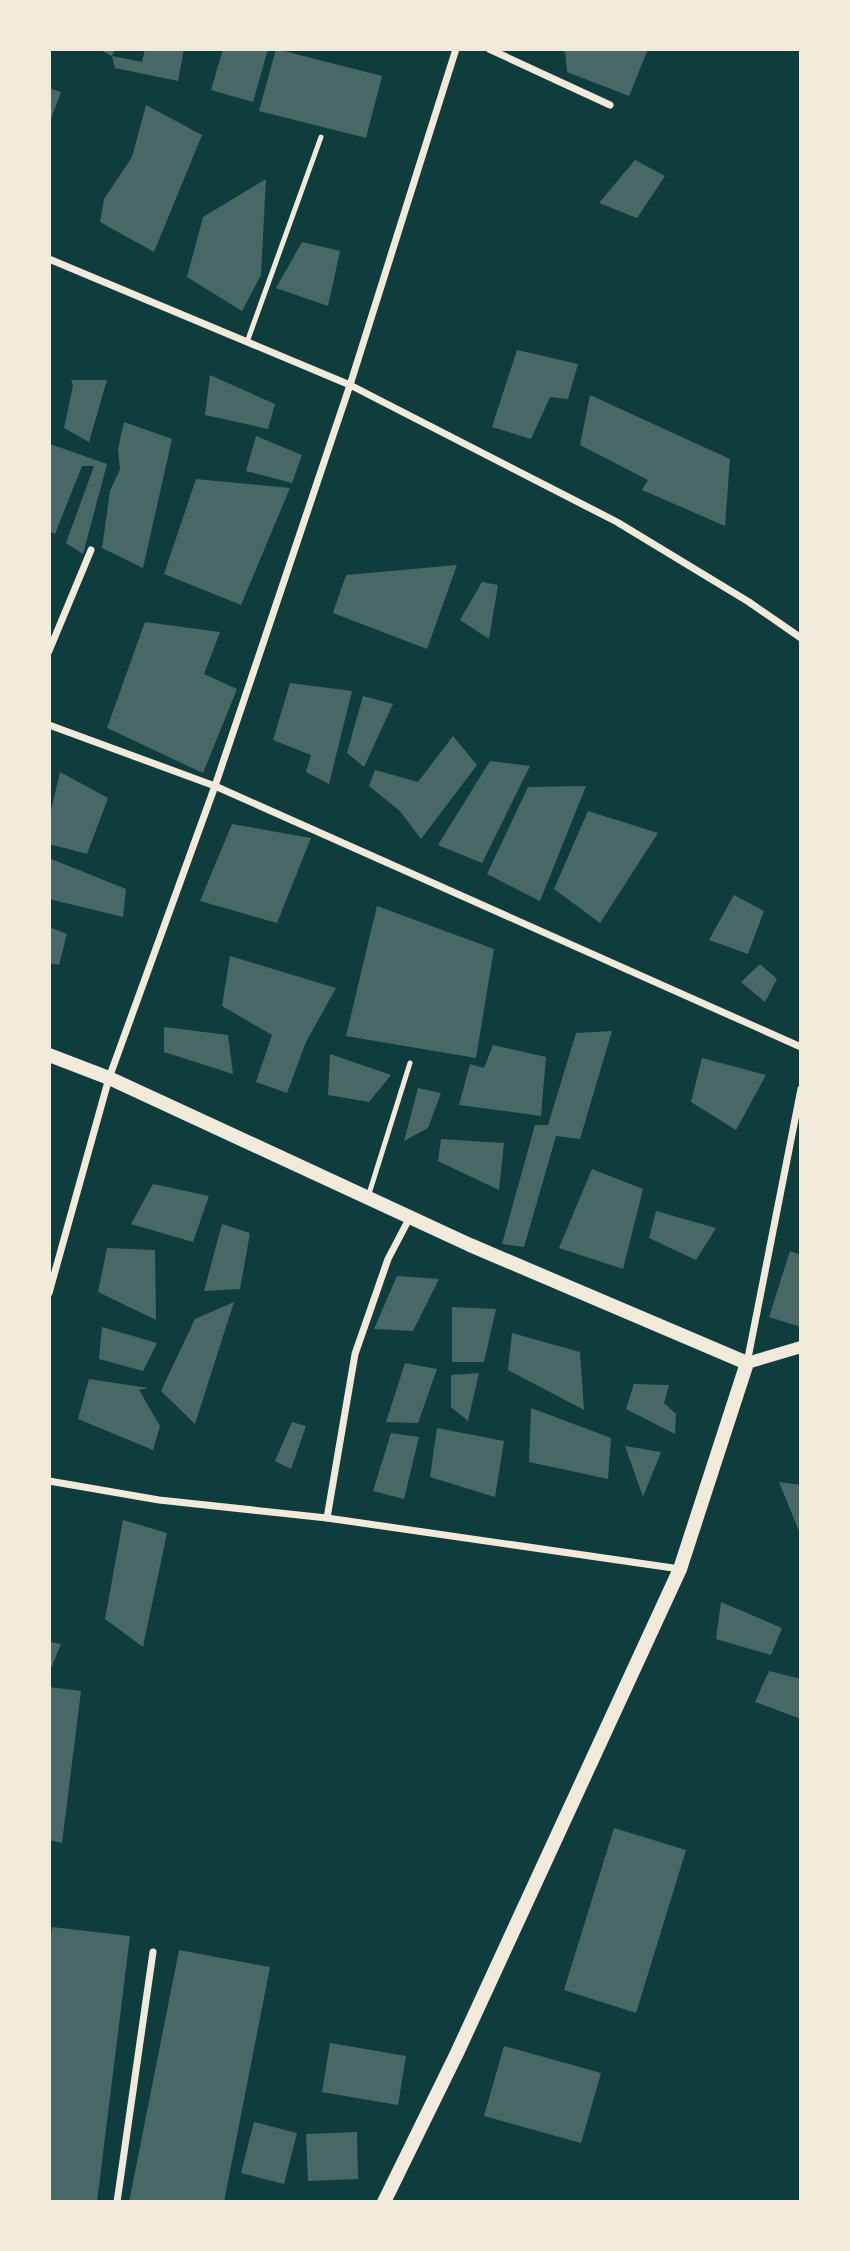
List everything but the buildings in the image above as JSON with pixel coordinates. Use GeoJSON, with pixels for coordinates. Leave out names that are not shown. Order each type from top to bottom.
{"type":"FeatureCollection","features":[{"type":"Feature","properties":{"kind":"main road"},"geometry":{"type":"LineString","coordinates":[[49,1055],[109,1078],[470,1245],[747,1363],[680,1569],[457,2053],[384,2202]]}},
{"type":"Feature","properties":{"kind":"street"},"geometry":{"type":"LineString","coordinates":[[49,1293],[109,1078],[215,786],[350,385],[456,49]]}},
{"type":"Feature","properties":{"kind":"street"},"geometry":{"type":"LineString","coordinates":[[489,49],[610,105]]}},
{"type":"Feature","properties":{"kind":"street"},"geometry":{"type":"LineString","coordinates":[[49,259],[350,385],[617,522],[749,601],[801,638]]}},
{"type":"Feature","properties":{"kind":"street"},"geometry":{"type":"LineString","coordinates":[[49,651],[92,550]]}},
{"type":"Feature","properties":{"kind":"street"},"geometry":{"type":"LineString","coordinates":[[49,725],[215,786],[801,1047]]}},
{"type":"Feature","properties":{"kind":"street"},"geometry":{"type":"LineString","coordinates":[[801,1089],[747,1363],[801,1347]]}},
{"type":"Feature","properties":{"kind":"street"},"geometry":{"type":"LineString","coordinates":[[327,1518],[355,1354],[388,1259],[410,1217]]}},
{"type":"Feature","properties":{"kind":"street"},"geometry":{"type":"LineString","coordinates":[[49,1481],[159,1500],[327,1518],[680,1569]]}},
{"type":"Feature","properties":{"kind":"street"},"geometry":{"type":"LineString","coordinates":[[117,2202],[153,1952]]}},
{"type":"Feature","properties":{"kind":"lane"},"geometry":{"type":"LineString","coordinates":[[247,342],[321,137]]}},
{"type":"Feature","properties":{"kind":"lane"},"geometry":{"type":"LineString","coordinates":[[367,1199],[410,1063]]}}]}
